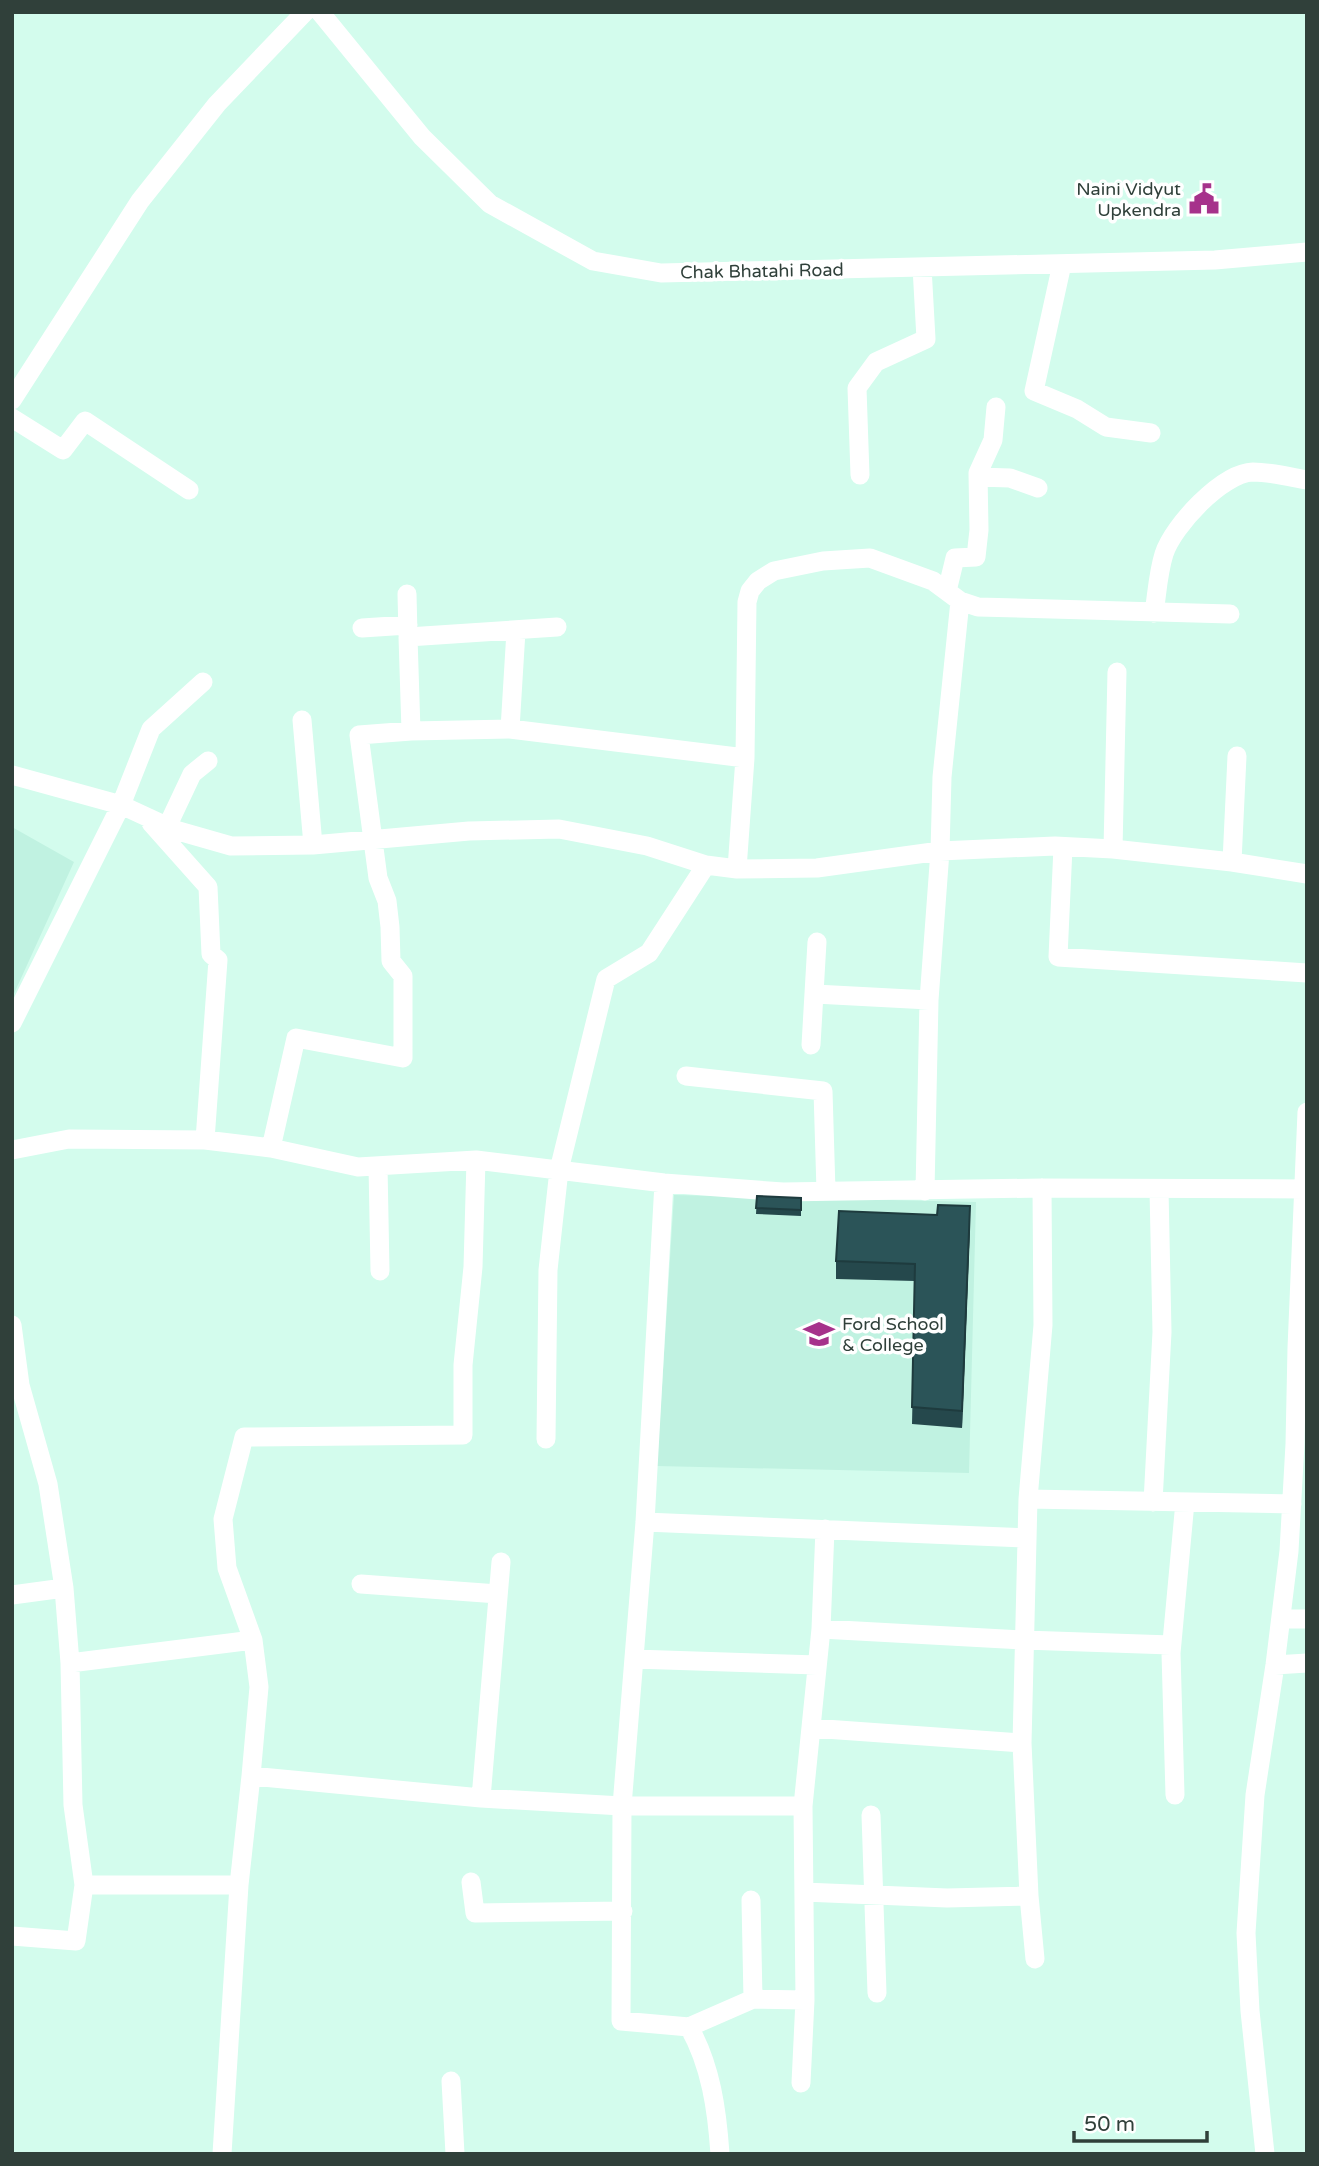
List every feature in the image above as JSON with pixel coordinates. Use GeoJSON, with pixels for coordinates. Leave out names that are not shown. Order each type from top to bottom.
{"type":"FeatureCollection","features":[{"type":"Feature","properties":{"kind":"street"},"geometry":{"type":"LineString","coordinates":[[12,400],[140,201],[217,104],[305,12]]}},
{"type":"Feature","properties":{"kind":"street","name":"Chak Bhatahi Road"},"geometry":{"type":"LineString","coordinates":[[320,12],[422,137],[490,204],[593,261],[661,273],[1215,260],[1307,252]]}},
{"type":"Feature","properties":{"kind":"street"},"geometry":{"type":"LineString","coordinates":[[1062,264],[1034,391],[1077,409],[1106,427],[1151,433]]}},
{"type":"Feature","properties":{"kind":"street"},"geometry":{"type":"LineString","coordinates":[[860,475],[857,388],[876,362],[926,339],[922,267]]}},
{"type":"Feature","properties":{"kind":"street"},"geometry":{"type":"LineString","coordinates":[[925,1191],[929,1000],[940,851],[955,558],[976,557],[979,530],[978,473],[993,440],[996,407]]}},
{"type":"Feature","properties":{"kind":"street"},"geometry":{"type":"LineString","coordinates":[[12,418],[64,450],[85,421],[189,490]]}},
{"type":"Feature","properties":{"kind":"street"},"geometry":{"type":"LineString","coordinates":[[1154,613],[1164,555],[1172,535],[1207,497],[1234,476],[1252,472],[1307,480]]}},
{"type":"Feature","properties":{"kind":"street"},"geometry":{"type":"LineString","coordinates":[[978,477],[1010,478],[1038,488]]}},
{"type":"Feature","properties":{"kind":"street"},"geometry":{"type":"LineString","coordinates":[[737,869],[745,758],[747,602],[750,590],[774,571],[823,561],[870,558],[933,580],[954,596],[978,607],[1230,614]]}},
{"type":"Feature","properties":{"kind":"street"},"geometry":{"type":"LineString","coordinates":[[407,594],[411,731]]}},
{"type":"Feature","properties":{"kind":"street"},"geometry":{"type":"LineString","coordinates":[[362,628],[408,631],[516,631],[557,627]]}},
{"type":"Feature","properties":{"kind":"street"},"geometry":{"type":"LineString","coordinates":[[510,729],[516,631]]}},
{"type":"Feature","properties":{"kind":"street"},"geometry":{"type":"LineString","coordinates":[[1113,849],[1117,672]]}},
{"type":"Feature","properties":{"kind":"street"},"geometry":{"type":"LineString","coordinates":[[12,1023],[121,805],[151,729],[203,682]]}},
{"type":"Feature","properties":{"kind":"street"},"geometry":{"type":"LineString","coordinates":[[302,720],[313,845]]}},
{"type":"Feature","properties":{"kind":"street"},"geometry":{"type":"LineString","coordinates":[[271,1148],[296,1038],[403,1058],[403,976],[391,961],[387,901],[378,878],[359,735],[510,729],[745,758]]}},
{"type":"Feature","properties":{"kind":"street"},"geometry":{"type":"LineString","coordinates":[[1232,862],[1237,756]]}},
{"type":"Feature","properties":{"kind":"street"},"geometry":{"type":"LineString","coordinates":[[167,827],[192,774],[208,761]]}},
{"type":"Feature","properties":{"kind":"street"},"geometry":{"type":"LineString","coordinates":[[12,775],[121,805],[167,827],[231,846],[313,845],[469,831],[559,829],[647,846],[706,865],[737,869],[817,867],[940,851],[1063,846],[1232,862],[1307,874]]}},
{"type":"Feature","properties":{"kind":"street"},"geometry":{"type":"LineString","coordinates":[[145,817],[208,887],[211,954],[218,960],[205,1140]]}},
{"type":"Feature","properties":{"kind":"street"},"geometry":{"type":"LineString","coordinates":[[1063,846],[1058,957],[1307,973]]}},
{"type":"Feature","properties":{"kind":"street"},"geometry":{"type":"LineString","coordinates":[[546,1439],[548,1270],[559,1170],[606,979],[649,953],[706,865]]}},
{"type":"Feature","properties":{"kind":"street"},"geometry":{"type":"LineString","coordinates":[[811,1045],[817,942]]}},
{"type":"Feature","properties":{"kind":"street"},"geometry":{"type":"LineString","coordinates":[[815,994],[929,1000]]}},
{"type":"Feature","properties":{"kind":"street"},"geometry":{"type":"LineString","coordinates":[[686,1076],[823,1091],[827,1191]]}},
{"type":"Feature","properties":{"kind":"street"},"geometry":{"type":"LineString","coordinates":[[1265,2154],[1250,2011],[1246,1933],[1255,1795],[1281,1619],[1298,1552],[1292,1504],[1301,1444],[1307,1112]]}},
{"type":"Feature","properties":{"kind":"street"},"geometry":{"type":"LineString","coordinates":[[12,1150],[69,1139],[205,1140],[271,1148],[358,1167],[476,1160],[664,1183],[783,1192],[1042,1188],[1305,1189]]}},
{"type":"Feature","properties":{"kind":"street"},"geometry":{"type":"LineString","coordinates":[[222,2154],[239,1885],[259,1687],[253,1640],[227,1568],[223,1519],[244,1437],[463,1435],[463,1365],[473,1267],[476,1160]]}},
{"type":"Feature","properties":{"kind":"street"},"geometry":{"type":"LineString","coordinates":[[378,1166],[380,1271]]}},
{"type":"Feature","properties":{"kind":"street"},"geometry":{"type":"LineString","coordinates":[[664,1183],[645,1522],[622,1806],[621,2021],[689,2027],[752,1999],[805,2000]]}},
{"type":"Feature","properties":{"kind":"street"},"geometry":{"type":"LineString","coordinates":[[1035,1959],[1029,1896],[1022,1743],[1028,1499],[1043,1325],[1042,1188]]}},
{"type":"Feature","properties":{"kind":"street"},"geometry":{"type":"LineString","coordinates":[[1153,1502],[1162,1332],[1159,1189]]}},
{"type":"Feature","properties":{"kind":"street"},"geometry":{"type":"LineString","coordinates":[[12,1325],[20,1385],[48,1484],[64,1588],[70,1663],[73,1805],[83,1885],[76,1941],[12,1936]]}},
{"type":"Feature","properties":{"kind":"street"},"geometry":{"type":"LineString","coordinates":[[1028,1499],[1292,1504]]}},
{"type":"Feature","properties":{"kind":"street"},"geometry":{"type":"LineString","coordinates":[[1175,1795],[1171,1645],[1185,1502]]}},
{"type":"Feature","properties":{"kind":"street"},"geometry":{"type":"LineString","coordinates":[[645,1522],[1027,1538]]}},
{"type":"Feature","properties":{"kind":"street"},"geometry":{"type":"LineString","coordinates":[[801,2083],[805,2000],[803,1807],[821,1629],[825,1529]]}},
{"type":"Feature","properties":{"kind":"street"},"geometry":{"type":"LineString","coordinates":[[481,1798],[501,1562]]}},
{"type":"Feature","properties":{"kind":"street"},"geometry":{"type":"LineString","coordinates":[[361,1584],[498,1594]]}},
{"type":"Feature","properties":{"kind":"street"},"geometry":{"type":"LineString","coordinates":[[12,1595],[64,1588]]}},
{"type":"Feature","properties":{"kind":"street"},"geometry":{"type":"LineString","coordinates":[[1281,1619],[1307,1619]]}},
{"type":"Feature","properties":{"kind":"street"},"geometry":{"type":"LineString","coordinates":[[821,1629],[1171,1645]]}},
{"type":"Feature","properties":{"kind":"street"},"geometry":{"type":"LineString","coordinates":[[70,1663],[253,1640]]}},
{"type":"Feature","properties":{"kind":"street"},"geometry":{"type":"LineString","coordinates":[[634,1659],[817,1665]]}},
{"type":"Feature","properties":{"kind":"street"},"geometry":{"type":"LineString","coordinates":[[1275,1665],[1307,1663]]}},
{"type":"Feature","properties":{"kind":"street"},"geometry":{"type":"LineString","coordinates":[[811,1728],[1022,1743]]}},
{"type":"Feature","properties":{"kind":"street"},"geometry":{"type":"LineString","coordinates":[[250,1776],[481,1798],[622,1806],[803,1807]]}},
{"type":"Feature","properties":{"kind":"street"},"geometry":{"type":"LineString","coordinates":[[871,1815],[877,1993]]}},
{"type":"Feature","properties":{"kind":"street"},"geometry":{"type":"LineString","coordinates":[[471,1882],[475,1913],[623,1910]]}},
{"type":"Feature","properties":{"kind":"street"},"geometry":{"type":"LineString","coordinates":[[83,1885],[239,1885]]}},
{"type":"Feature","properties":{"kind":"street"},"geometry":{"type":"LineString","coordinates":[[804,1892],[947,1898],[1029,1896]]}},
{"type":"Feature","properties":{"kind":"street"},"geometry":{"type":"LineString","coordinates":[[751,1900],[752,1999]]}},
{"type":"Feature","properties":{"kind":"street"},"geometry":{"type":"LineString","coordinates":[[689,2027],[700,2047],[707,2070],[718,2127],[720,2154]]}},
{"type":"Feature","properties":{"kind":"street"},"geometry":{"type":"LineString","coordinates":[[451,2081],[456,2154]]}},
{"type":"Feature","properties":{"kind":"shaded area"},"geometry":{"type":"Polygon","coordinates":[[[12,827],[74,862],[12,998],[12,827]]]}},
{"type":"Feature","properties":{"kind":"shaded area","name":"Ford School & College"},"geometry":{"type":"Polygon","coordinates":[[[674,1195],[976,1202],[969,1473],[657,1466],[674,1195]]]}},
{"type":"Feature","properties":{"kind":"building"},"geometry":{"type":"Polygon","coordinates":[[[757,1196],[801,1198],[801,1210],[756,1208],[757,1196]]]}},
{"type":"Feature","properties":{"kind":"building"},"geometry":{"type":"Polygon","coordinates":[[[938,1205],[970,1206],[962,1411],[912,1407],[915,1264],[836,1261],[839,1211],[937,1215],[938,1205]]]}},
{"type":"Feature","properties":{"kind":"place","name":"Naini Vidyut Upkendra"},"geometry":{"type":"Point","coordinates":[1204,199]}},
{"type":"Feature","properties":{"kind":"place","name":"Ford School & College"},"geometry":{"type":"Point","coordinates":[819,1334]}}]}
